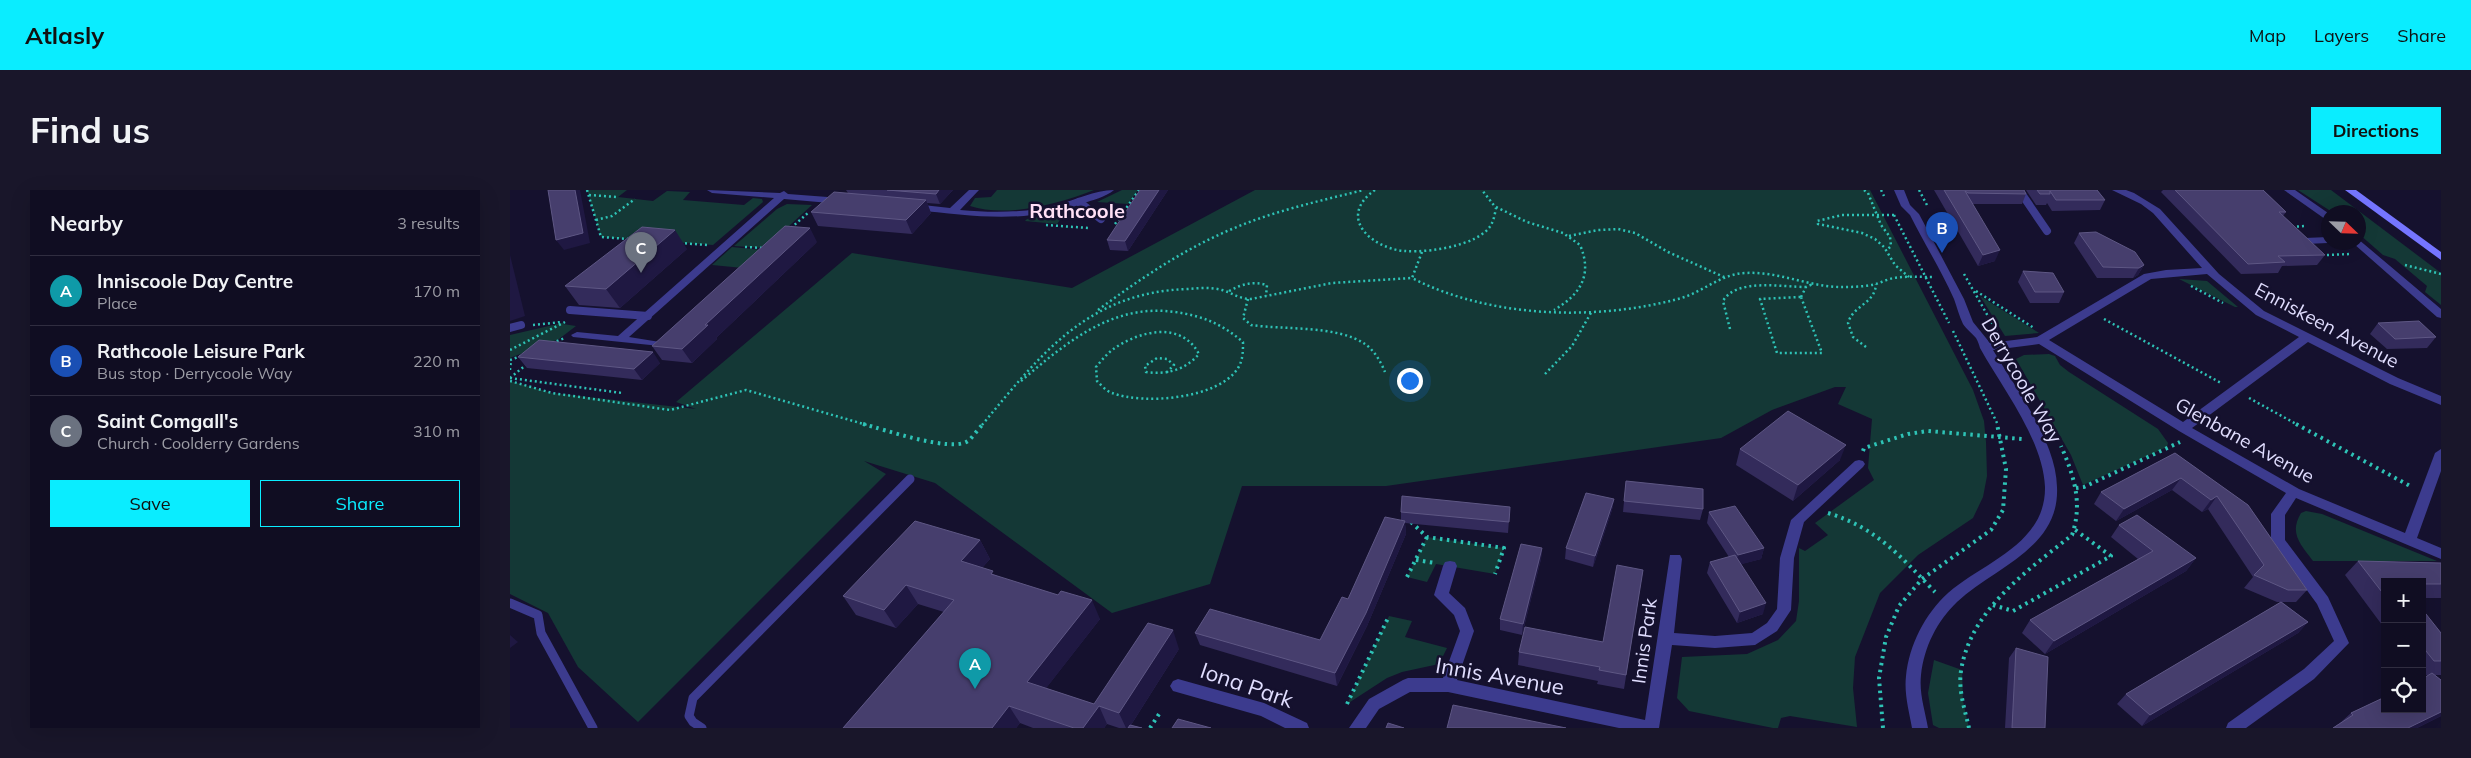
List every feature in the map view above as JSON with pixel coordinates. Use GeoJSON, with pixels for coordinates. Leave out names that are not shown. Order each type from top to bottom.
{"type":"FeatureCollection","features":[{"type":"Feature","properties":{"kind":"main road"},"geometry":{"type":"LineString","coordinates":[[2350,190],[2441,257]]}},
{"type":"Feature","properties":{"kind":"street"},"geometry":{"type":"LineString","coordinates":[[712,190],[786,193],[822,200],[850,202]]}},
{"type":"Feature","properties":{"kind":"street"},"geometry":{"type":"LineString","coordinates":[[953,211],[974,190]]}},
{"type":"Feature","properties":{"kind":"street"},"geometry":{"type":"LineString","coordinates":[[906,207],[1013,215],[1047,211],[1079,202],[1109,190]]}},
{"type":"Feature","properties":{"kind":"street","name":"Derrycoole Way"},"geometry":{"type":"LineString","coordinates":[[1899,190],[1906,206],[1914,214],[1948,277],[1968,323],[1986,347],[2037,440],[2047,464],[2051,484],[2051,502],[2046,522],[2033,539],[2013,557],[1962,590],[1933,620],[1926,633],[1916,662],[1913,690],[1920,728]]}},
{"type":"Feature","properties":{"kind":"street","name":"Enniskeen Avenue"},"geometry":{"type":"LineString","coordinates":[[2117,190],[2130,193],[2151,207],[2210,271],[2242,300],[2260,313],[2394,381],[2441,401]]}},
{"type":"Feature","properties":{"kind":"street"},"geometry":{"type":"LineString","coordinates":[[2290,190],[2321,212]]}},
{"type":"Feature","properties":{"kind":"street"},"geometry":{"type":"LineString","coordinates":[[620,340],[786,193]]}},
{"type":"Feature","properties":{"kind":"street"},"geometry":{"type":"LineString","coordinates":[[2305,241],[2321,240]]}},
{"type":"Feature","properties":{"kind":"street"},"geometry":{"type":"LineString","coordinates":[[2366,249],[2441,315]]}},
{"type":"Feature","properties":{"kind":"street"},"geometry":{"type":"LineString","coordinates":[[1986,347],[2005,346],[2044,338],[2148,276],[2166,273],[2210,271]]}},
{"type":"Feature","properties":{"kind":"street"},"geometry":{"type":"LineString","coordinates":[[577,335],[656,344]]}},
{"type":"Feature","properties":{"kind":"street","name":"Glenbane Avenue"},"geometry":{"type":"LineString","coordinates":[[2044,338],[2183,428],[2294,492],[2410,539],[2441,554]]}},
{"type":"Feature","properties":{"kind":"street"},"geometry":{"type":"LineString","coordinates":[[2183,428],[2306,338]]}},
{"type":"Feature","properties":{"kind":"street"},"geometry":{"type":"LineString","coordinates":[[2410,539],[2441,452]]}},
{"type":"Feature","properties":{"kind":"street"},"geometry":{"type":"LineString","coordinates":[[1666,639],[1714,642],[1755,639],[1772,627],[1784,610],[1787,558],[1798,520],[1859,464]]}},
{"type":"Feature","properties":{"kind":"street"},"geometry":{"type":"LineString","coordinates":[[2234,728],[2309,674],[2342,642],[2323,601],[2278,541],[2278,514],[2294,492]]}},
{"type":"Feature","properties":{"kind":"street","name":"Innis Park"},"geometry":{"type":"LineString","coordinates":[[1651,728],[1666,639],[1675,559]]}},
{"type":"Feature","properties":{"kind":"street"},"geometry":{"type":"LineString","coordinates":[[1443,565],[1441,595],[1460,612],[1466,631],[1448,685]]}},
{"type":"Feature","properties":{"kind":"street","name":"Innis Avenue"},"geometry":{"type":"LineString","coordinates":[[1357,728],[1374,704],[1408,685],[1448,685],[1651,728]]}},
{"type":"Feature","properties":{"kind":"street","name":"Iona Park"},"geometry":{"type":"LineString","coordinates":[[1178,686],[1264,710],[1301,728]]}},
{"type":"Feature","properties":{"kind":"lane"},"geometry":{"type":"LineString","coordinates":[[2019,190],[2047,231]]}},
{"type":"Feature","properties":{"kind":"lane"},"geometry":{"type":"LineString","coordinates":[[1079,202],[1101,219]]}},
{"type":"Feature","properties":{"kind":"lane"},"geometry":{"type":"LineString","coordinates":[[570,310],[648,316]]}},
{"type":"Feature","properties":{"kind":"lane"},"geometry":{"type":"LineString","coordinates":[[510,328],[520,325]]}},
{"type":"Feature","properties":{"kind":"lane"},"geometry":{"type":"LineString","coordinates":[[702,728],[694,724],[689,717],[688,709],[693,698],[910,479]]}},
{"type":"Feature","properties":{"kind":"lane"},"geometry":{"type":"LineString","coordinates":[[510,603],[538,615],[541,633],[593,728]]}},
{"type":"Feature","properties":{"kind":"path"},"geometry":{"type":"LineString","coordinates":[[587,190],[601,237],[638,240]]}},
{"type":"Feature","properties":{"kind":"path"},"geometry":{"type":"LineString","coordinates":[[510,379],[552,393],[670,410],[746,390],[923,440],[954,445],[967,442],[1011,390],[1065,335],[1134,284],[1215,237],[1253,222],[1364,190]]}},
{"type":"Feature","properties":{"kind":"path"},"geometry":{"type":"LineString","coordinates":[[1375,190],[1364,199],[1358,208],[1359,226],[1366,234],[1389,247],[1422,252],[1452,249],[1487,232],[1497,215],[1496,207],[1491,198],[1482,190]]}},
{"type":"Feature","properties":{"kind":"path"},"geometry":{"type":"LineString","coordinates":[[1864,190],[1868,193],[1879,214],[1881,225],[1890,237],[1891,246],[1888,249]]}},
{"type":"Feature","properties":{"kind":"path"},"geometry":{"type":"LineString","coordinates":[[1881,190],[1885,198]]}},
{"type":"Feature","properties":{"kind":"path"},"geometry":{"type":"LineString","coordinates":[[1919,190],[1930,210]]}},
{"type":"Feature","properties":{"kind":"path"},"geometry":{"type":"LineString","coordinates":[[589,196],[617,197]]}},
{"type":"Feature","properties":{"kind":"path"},"geometry":{"type":"LineString","coordinates":[[596,220],[612,216],[635,199]]}},
{"type":"Feature","properties":{"kind":"path"},"geometry":{"type":"LineString","coordinates":[[788,230],[822,200]]}},
{"type":"Feature","properties":{"kind":"path"},"geometry":{"type":"LineString","coordinates":[[1496,207],[1510,212],[1526,222],[1575,239],[1583,250],[1586,274],[1582,288],[1567,303],[1554,310]]}},
{"type":"Feature","properties":{"kind":"path"},"geometry":{"type":"LineString","coordinates":[[1884,728],[1879,678],[1886,637],[1899,606],[1922,580],[1991,530],[2003,510],[2006,469],[2002,437],[1983,390],[1891,210]]}},
{"type":"Feature","properties":{"kind":"path"},"geometry":{"type":"LineString","coordinates":[[1894,215],[1842,215],[1818,221],[1818,224],[1825,227],[1861,232],[1875,238],[1888,249],[1891,261],[1909,278]]}},
{"type":"Feature","properties":{"kind":"path"},"geometry":{"type":"LineString","coordinates":[[2290,227],[2309,226]]}},
{"type":"Feature","properties":{"kind":"path"},"geometry":{"type":"LineString","coordinates":[[1568,236],[1598,230],[1618,229],[1634,234],[1668,252],[1725,277]]}},
{"type":"Feature","properties":{"kind":"path"},"geometry":{"type":"LineString","coordinates":[[676,242],[768,248],[761,255]]}},
{"type":"Feature","properties":{"kind":"path"},"geometry":{"type":"LineString","coordinates":[[1412,278],[1422,252]]}},
{"type":"Feature","properties":{"kind":"path"},"geometry":{"type":"LineString","coordinates":[[1961,268],[2005,346]]}},
{"type":"Feature","properties":{"kind":"path"},"geometry":{"type":"LineString","coordinates":[[1229,291],[1240,299],[1248,299],[1318,284],[1354,280],[1403,280],[1412,278],[1428,289],[1461,300],[1489,305],[1592,311],[1640,306],[1680,299],[1709,287],[1725,277],[1744,273],[1773,275],[1837,287],[1876,284],[1893,278],[1948,277]]}},
{"type":"Feature","properties":{"kind":"path"},"geometry":{"type":"LineString","coordinates":[[2166,273],[2228,305]]}},
{"type":"Feature","properties":{"kind":"path"},"geometry":{"type":"LineString","coordinates":[[1095,313],[1128,299],[1157,292],[1188,289],[1229,291],[1254,281],[1268,285],[1266,296]]}},
{"type":"Feature","properties":{"kind":"path"},"geometry":{"type":"LineString","coordinates":[[1730,329],[1723,301],[1728,292],[1743,286],[1806,287],[1813,284]]}},
{"type":"Feature","properties":{"kind":"path"},"geometry":{"type":"LineString","coordinates":[[1866,347],[1851,335],[1848,327],[1848,318],[1854,311],[1872,300],[1876,284]]}},
{"type":"Feature","properties":{"kind":"path"},"geometry":{"type":"LineString","coordinates":[[1801,298],[1760,299],[1777,353],[1822,353],[1801,298],[1806,287]]}},
{"type":"Feature","properties":{"kind":"path"},"geometry":{"type":"LineString","coordinates":[[1975,291],[2044,338]]}},
{"type":"Feature","properties":{"kind":"path"},"geometry":{"type":"LineString","coordinates":[[1248,299],[1243,318],[1251,325],[1344,336],[1364,343],[1375,355],[1385,372]]}},
{"type":"Feature","properties":{"kind":"path"},"geometry":{"type":"LineString","coordinates":[[1011,390],[1050,356],[1082,334],[1123,315],[1152,309],[1200,314],[1225,326],[1243,342],[1243,360],[1235,373],[1215,387],[1186,396],[1148,398],[1111,393],[1097,381],[1096,368],[1111,351],[1140,336],[1170,332],[1186,336],[1196,343],[1198,354],[1192,363],[1167,372],[1146,372],[1145,366],[1151,360],[1162,356],[1171,360],[1174,365],[1167,372]]}},
{"type":"Feature","properties":{"kind":"path"},"geometry":{"type":"LineString","coordinates":[[1545,374],[1567,354],[1582,335],[1592,311]]}},
{"type":"Feature","properties":{"kind":"path"},"geometry":{"type":"LineString","coordinates":[[2089,311],[2426,494]]}},
{"type":"Feature","properties":{"kind":"path"},"geometry":{"type":"LineString","coordinates":[[510,350],[566,322]]}},
{"type":"Feature","properties":{"kind":"path"},"geometry":{"type":"LineString","coordinates":[[546,347],[552,342],[559,340]]}},
{"type":"Feature","properties":{"kind":"path"},"geometry":{"type":"LineString","coordinates":[[510,370],[510,360],[526,354]]}},
{"type":"Feature","properties":{"kind":"path"},"geometry":{"type":"LineString","coordinates":[[510,379],[532,360]]}},
{"type":"Feature","properties":{"kind":"path"},"geometry":{"type":"LineString","coordinates":[[510,379],[622,393]]}},
{"type":"Feature","properties":{"kind":"path"},"geometry":{"type":"LineString","coordinates":[[1859,464],[1864,448],[1908,434],[1928,431],[2037,440]]}},
{"type":"Feature","properties":{"kind":"path"},"geometry":{"type":"LineString","coordinates":[[2076,488],[2084,488],[2195,435]]}},
{"type":"Feature","properties":{"kind":"path"},"geometry":{"type":"LineString","coordinates":[[1969,728],[1963,701],[1961,671],[1972,635],[1978,623],[1993,605],[2024,575],[2072,535],[2077,524],[2078,499],[2073,473],[2056,437]]}},
{"type":"Feature","properties":{"kind":"path"},"geometry":{"type":"LineString","coordinates":[[1810,509],[1848,518],[1868,528],[1886,541],[1947,604]]}},
{"type":"Feature","properties":{"kind":"path"},"geometry":{"type":"LineString","coordinates":[[1409,521],[1427,537],[1504,548],[1495,574]]}},
{"type":"Feature","properties":{"kind":"path"},"geometry":{"type":"LineString","coordinates":[[1993,605],[2013,611],[2110,556],[2074,529]]}},
{"type":"Feature","properties":{"kind":"path"},"geometry":{"type":"LineString","coordinates":[[1407,577],[1427,537]]}},
{"type":"Feature","properties":{"kind":"path"},"geometry":{"type":"LineString","coordinates":[[1416,560],[1443,565]]}},
{"type":"Feature","properties":{"kind":"path"},"geometry":{"type":"LineString","coordinates":[[1347,704],[1390,616]]}},
{"type":"Feature","properties":{"kind":"path"},"geometry":{"type":"LineString","coordinates":[[1150,728],[1161,711]]}},
{"type":"Feature","properties":{"kind":"green space"},"geometry":{"type":"Polygon","coordinates":[[[587,190],[627,190],[618,197],[653,201],[667,191],[690,192],[683,200],[744,205],[753,198],[762,199],[763,202],[713,245],[601,237],[587,190]]]}},
{"type":"Feature","properties":{"kind":"green space"},"geometry":{"type":"Polygon","coordinates":[[[997,190],[1094,190],[1065,200],[1032,208],[1000,211],[970,206],[975,198],[991,197],[997,190]]]}},
{"type":"Feature","properties":{"kind":"green space"},"geometry":{"type":"Polygon","coordinates":[[[1122,190],[1138,190],[1128,204],[1097,202],[1122,190]]]}},
{"type":"Feature","properties":{"kind":"green space"},"geometry":{"type":"Polygon","coordinates":[[[1255,190],[1870,190],[1973,390],[1984,421],[1987,476],[1983,497],[1973,518],[1918,555],[1880,593],[1855,657],[1853,688],[1857,727],[1790,716],[1781,718],[1778,728],[1773,728],[1689,711],[1677,698],[1682,657],[1747,654],[1778,640],[1796,621],[1799,601],[1799,548],[1805,551],[1828,535],[1815,523],[1874,480],[1868,468],[1872,419],[1838,404],[1846,387],[1835,387],[1772,410],[1721,438],[1386,486],[1242,486],[1210,584],[1112,613],[935,483],[864,461],[886,474],[638,722],[578,667],[548,613],[510,594],[510,381],[552,393],[696,409],[676,402],[852,253],[1072,288],[1255,190]]]}},
{"type":"Feature","properties":{"kind":"green space"},"geometry":{"type":"Polygon","coordinates":[[[2298,190],[2331,190],[2351,205],[2321,205],[2298,190]]]}},
{"type":"Feature","properties":{"kind":"green space"},"geometry":{"type":"Polygon","coordinates":[[[787,204],[812,205],[765,248],[734,246],[777,209],[787,204]]]}},
{"type":"Feature","properties":{"kind":"green space"},"geometry":{"type":"Polygon","coordinates":[[[1066,212],[1057,224],[1025,221],[1027,219],[1066,212]]]}},
{"type":"Feature","properties":{"kind":"green space"},"geometry":{"type":"Polygon","coordinates":[[[2366,216],[2441,273],[2441,305],[2425,292],[2427,286],[2395,259],[2383,255],[2366,240],[2366,216]]]}},
{"type":"Feature","properties":{"kind":"green space"},"geometry":{"type":"Polygon","coordinates":[[[732,247],[762,250],[743,268],[712,265],[732,247]]]}},
{"type":"Feature","properties":{"kind":"green space"},"geometry":{"type":"Polygon","coordinates":[[[2179,279],[2207,281],[2238,307],[2235,307],[2179,279]]]}},
{"type":"Feature","properties":{"kind":"green space"},"geometry":{"type":"Polygon","coordinates":[[[1980,296],[2039,333],[2005,336],[1980,296]]]}},
{"type":"Feature","properties":{"kind":"green space"},"geometry":{"type":"Polygon","coordinates":[[[566,322],[563,324],[576,326],[559,339],[510,358],[510,335],[566,322]]]}},
{"type":"Feature","properties":{"kind":"green space"},"geometry":{"type":"Polygon","coordinates":[[[2049,354],[2055,356],[2060,365],[2069,372],[2158,429],[2168,443],[2167,447],[2083,485],[2071,455],[2016,359],[2024,355],[2049,354]]]}},
{"type":"Feature","properties":{"kind":"green space"},"geometry":{"type":"Polygon","coordinates":[[[2306,511],[2322,514],[2437,561],[2313,561],[2300,544],[2296,532],[2301,513],[2306,511]]]}},
{"type":"Feature","properties":{"kind":"green space"},"geometry":{"type":"Polygon","coordinates":[[[1427,537],[1504,548],[1495,574],[1436,564],[1427,582],[1407,577],[1427,537]]]}},
{"type":"Feature","properties":{"kind":"green space"},"geometry":{"type":"Polygon","coordinates":[[[1389,616],[1412,621],[1405,637],[1447,648],[1439,664],[1402,672],[1387,678],[1347,704],[1389,616]]]}},
{"type":"Feature","properties":{"kind":"green space"},"geometry":{"type":"Polygon","coordinates":[[[1934,660],[1962,670],[1963,701],[1969,728],[1939,728],[1933,725],[1928,693],[1934,660]]]}},
{"type":"Feature","properties":{"kind":"building"},"geometry":{"type":"Polygon","coordinates":[[[548,190],[575,190],[583,233],[556,240],[548,190]]]}},
{"type":"Feature","properties":{"kind":"building"},"geometry":{"type":"Polygon","coordinates":[[[887,190],[939,190],[936,194],[887,190]]]}},
{"type":"Feature","properties":{"kind":"building"},"geometry":{"type":"Polygon","coordinates":[[[1140,190],[1159,190],[1125,241],[1107,240],[1140,190]]]}},
{"type":"Feature","properties":{"kind":"building"},"geometry":{"type":"Polygon","coordinates":[[[1944,190],[2024,190],[2026,194],[1968,193],[1965,191],[2000,250],[1983,255],[1944,190]]]}},
{"type":"Feature","properties":{"kind":"building"},"geometry":{"type":"Polygon","coordinates":[[[2037,190],[2097,190],[2105,200],[2056,200],[2050,191],[2050,194],[2040,194],[2037,190]]]}},
{"type":"Feature","properties":{"kind":"building"},"geometry":{"type":"Polygon","coordinates":[[[2175,190],[2263,190],[2286,212],[2279,212],[2325,255],[2278,256],[2285,262],[2248,264],[2175,190]]]}},
{"type":"Feature","properties":{"kind":"building"},"geometry":{"type":"Polygon","coordinates":[[[834,192],[926,200],[906,220],[811,212],[834,192]]]}},
{"type":"Feature","properties":{"kind":"building"},"geometry":{"type":"Polygon","coordinates":[[[785,226],[810,228],[705,325],[708,325],[682,349],[652,346],[785,226]]]}},
{"type":"Feature","properties":{"kind":"building"},"geometry":{"type":"Polygon","coordinates":[[[642,227],[675,230],[606,289],[565,286],[642,227]]]}},
{"type":"Feature","properties":{"kind":"building"},"geometry":{"type":"Polygon","coordinates":[[[2096,232],[2135,252],[2144,265],[2139,268],[2103,267],[2079,233],[2096,232]]]}},
{"type":"Feature","properties":{"kind":"building"},"geometry":{"type":"Polygon","coordinates":[[[2023,271],[2053,273],[2064,292],[2035,292],[2023,271]]]}},
{"type":"Feature","properties":{"kind":"building"},"geometry":{"type":"Polygon","coordinates":[[[2419,321],[2436,337],[2395,339],[2378,323],[2419,321]]]}},
{"type":"Feature","properties":{"kind":"building"},"geometry":{"type":"Polygon","coordinates":[[[539,340],[653,352],[634,369],[518,357],[539,340]]]}},
{"type":"Feature","properties":{"kind":"building"},"geometry":{"type":"Polygon","coordinates":[[[1788,411],[1846,445],[1798,485],[1740,449],[1788,411]]]}},
{"type":"Feature","properties":{"kind":"building"},"geometry":{"type":"Polygon","coordinates":[[[2175,453],[2248,505],[2307,590],[2288,590],[2254,575],[2264,565],[2217,496],[2211,500],[2181,478],[2124,509],[2101,492],[2175,453]]]}},
{"type":"Feature","properties":{"kind":"building"},"geometry":{"type":"Polygon","coordinates":[[[1626,481],[1703,489],[1703,509],[1624,501],[1626,481]]]}},
{"type":"Feature","properties":{"kind":"building"},"geometry":{"type":"Polygon","coordinates":[[[1586,493],[1614,499],[1595,556],[1566,548],[1586,493]]]}},
{"type":"Feature","properties":{"kind":"building"},"geometry":{"type":"Polygon","coordinates":[[[1402,496],[1510,507],[1509,522],[1401,512],[1402,496]]]}},
{"type":"Feature","properties":{"kind":"building"},"geometry":{"type":"Polygon","coordinates":[[[1735,506],[1764,548],[1738,555],[1709,512],[1735,506]]]}},
{"type":"Feature","properties":{"kind":"building"},"geometry":{"type":"Polygon","coordinates":[[[2137,515],[2196,558],[2054,641],[2030,620],[2153,551],[2119,525],[2137,515]]]}},
{"type":"Feature","properties":{"kind":"building"},"geometry":{"type":"Polygon","coordinates":[[[1385,517],[1405,521],[1366,613],[1335,673],[1195,633],[1210,609],[1320,640],[1342,597],[1348,599],[1385,517]]]}},
{"type":"Feature","properties":{"kind":"building"},"geometry":{"type":"Polygon","coordinates":[[[915,521],[980,540],[961,561],[993,571],[991,574],[1058,595],[1061,591],[1092,600],[1027,682],[1094,704],[1148,623],[1173,630],[1119,713],[1099,706],[1083,728],[1074,728],[1009,706],[992,728],[843,728],[954,600],[906,585],[884,610],[843,596],[915,521]]]}},
{"type":"Feature","properties":{"kind":"building"},"geometry":{"type":"Polygon","coordinates":[[[1521,544],[1542,548],[1523,624],[1500,619],[1521,544]]]}},
{"type":"Feature","properties":{"kind":"building"},"geometry":{"type":"Polygon","coordinates":[[[1735,555],[1766,603],[1740,612],[1710,562],[1735,555]]]}},
{"type":"Feature","properties":{"kind":"building"},"geometry":{"type":"Polygon","coordinates":[[[2358,561],[2441,563],[2441,584],[2426,584],[2426,578],[2381,578],[2381,591],[2358,561]]]}},
{"type":"Feature","properties":{"kind":"building"},"geometry":{"type":"Polygon","coordinates":[[[1617,565],[1643,570],[1626,675],[1599,670],[1600,667],[1519,652],[1525,627],[1603,642],[1617,565]]]}},
{"type":"Feature","properties":{"kind":"building"},"geometry":{"type":"Polygon","coordinates":[[[2281,602],[2308,622],[2150,715],[2126,694],[2281,602]]]}},
{"type":"Feature","properties":{"kind":"building"},"geometry":{"type":"Polygon","coordinates":[[[2426,614],[2441,633],[2441,661],[2434,661],[2426,651],[2426,614]]]}},
{"type":"Feature","properties":{"kind":"building"},"geometry":{"type":"Polygon","coordinates":[[[2016,648],[2048,657],[2045,728],[2012,728],[2016,648]]]}},
{"type":"Feature","properties":{"kind":"building"},"geometry":{"type":"Polygon","coordinates":[[[2432,673],[2441,680],[2441,712],[2408,728],[2333,728],[2353,715],[2351,713],[2381,699],[2381,713],[2426,713],[2426,677],[2432,673]]]}},
{"type":"Feature","properties":{"kind":"building"},"geometry":{"type":"Polygon","coordinates":[[[1453,705],[1566,728],[1447,728],[1453,705]]]}},
{"type":"Feature","properties":{"kind":"building"},"geometry":{"type":"Polygon","coordinates":[[[1178,719],[1211,728],[1172,728],[1178,719]]]}},
{"type":"Feature","properties":{"kind":"building"},"geometry":{"type":"Polygon","coordinates":[[[1388,723],[1404,728],[1386,728],[1388,723]]]}},
{"type":"Feature","properties":{"kind":"building"},"geometry":{"type":"Polygon","coordinates":[[[1130,725],[1142,728],[1128,728],[1130,725]]]}},
{"type":"Feature","properties":{"kind":"place","name":"Rathcoole Leisure Park"},"geometry":{"type":"Point","coordinates":[1942,253]}},
{"type":"Feature","properties":{"kind":"place","name":"Saint Comgall's"},"geometry":{"type":"Point","coordinates":[641,273]}},
{"type":"Feature","properties":{"kind":"place","name":"Inniscoole Day Centre"},"geometry":{"type":"Point","coordinates":[975,689]}},
{"type":"Feature","properties":{"kind":"district","name":"Rathcoole"},"geometry":{"type":"Point","coordinates":[1077,210]}}]}
